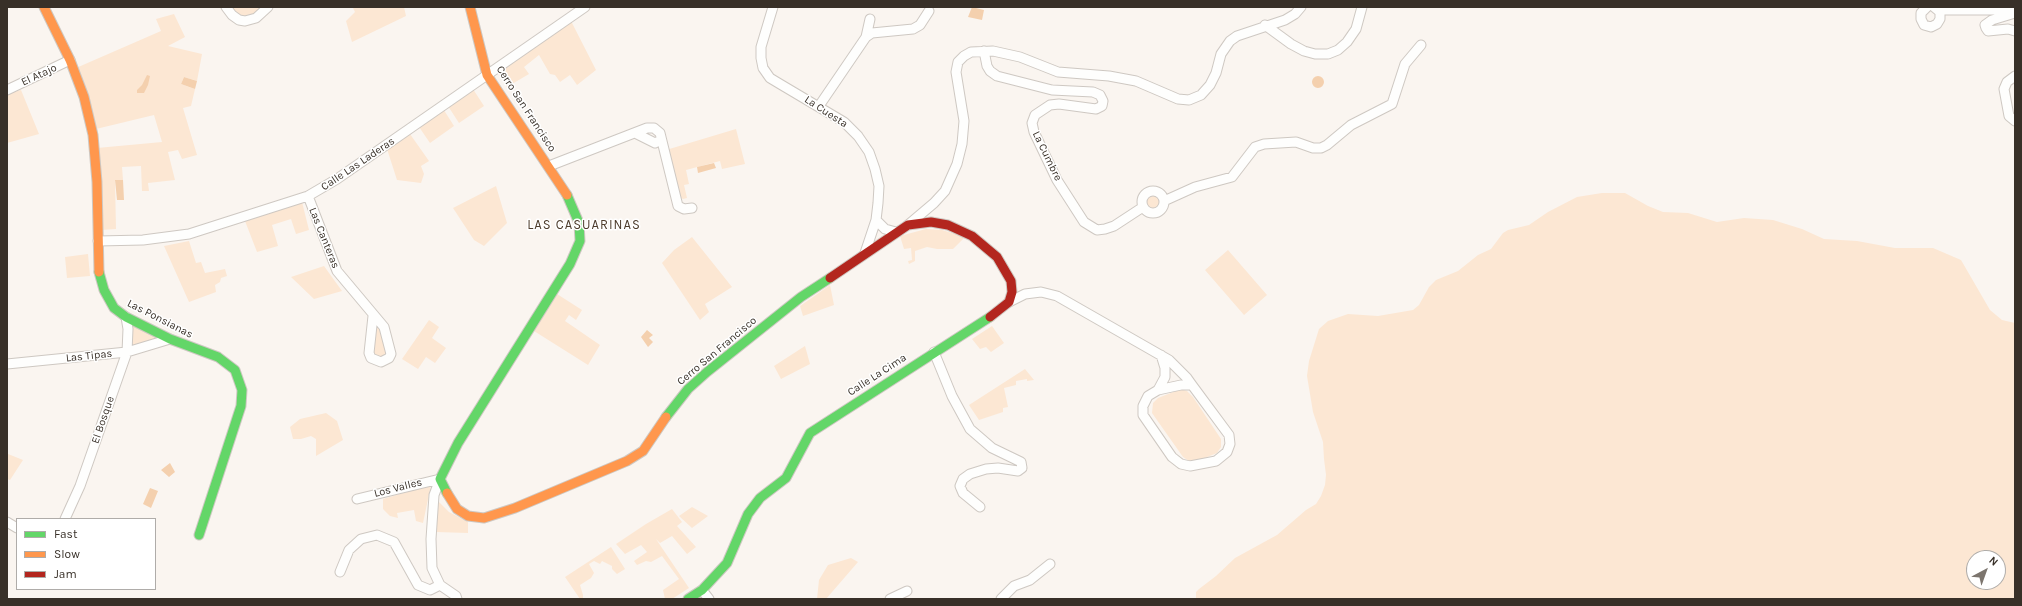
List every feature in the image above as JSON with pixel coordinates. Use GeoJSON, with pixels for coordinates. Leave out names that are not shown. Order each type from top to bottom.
{"type":"FeatureCollection","features":[{"type":"Feature","properties":{"kind":"street","name":"Las Ponsianas"},"geometry":{"type":"LineString","coordinates":[[44,7],[70,60],[84,97],[93,135],[97,182],[99,271],[104,290],[114,308],[126,318],[170,339],[218,358],[235,370],[242,390],[239,413],[200,535]]}},
{"type":"Feature","properties":{"kind":"street"},"geometry":{"type":"LineString","coordinates":[[226,7],[232,15],[239,20],[245,21],[256,18],[268,7]]}},
{"type":"Feature","properties":{"kind":"street","name":"Cerro San Francisco"},"geometry":{"type":"LineString","coordinates":[[470,7],[487,75],[549,166],[571,202],[579,223],[580,241],[570,264],[458,443],[440,479],[448,496],[457,509],[468,516],[484,518],[515,508],[627,461],[642,451],[655,435],[671,409],[688,389],[707,372],[802,297],[908,225],[934,203],[952,178],[960,155],[964,132],[956,72],[958,62],[964,56],[984,51],[993,51],[1020,58],[1058,72],[1109,76],[1136,82],[1178,99],[1189,100],[1201,95],[1210,85],[1216,73],[1221,54],[1230,41],[1237,36],[1265,25]]}},
{"type":"Feature","properties":{"kind":"street","name":"Calle Las Laderas"},"geometry":{"type":"LineString","coordinates":[[98,241],[143,240],[189,234],[308,196],[337,179],[585,7]]}},
{"type":"Feature","properties":{"kind":"street","name":"La Cuesta"},"geometry":{"type":"LineString","coordinates":[[773,7],[761,48],[760,58],[770,78],[844,122],[858,136],[869,152],[879,186],[876,220],[865,253]]}},
{"type":"Feature","properties":{"kind":"street"},"geometry":{"type":"LineString","coordinates":[[1265,25],[1284,20],[1295,14],[1301,7]]}},
{"type":"Feature","properties":{"kind":"street"},"geometry":{"type":"LineString","coordinates":[[1265,25],[1290,44],[1304,51],[1315,54],[1328,54],[1338,50],[1348,42],[1356,29],[1362,7]]}},
{"type":"Feature","properties":{"kind":"street"},"geometry":{"type":"LineString","coordinates":[[1927,7],[1923,10],[1920,16],[1922,22],[1927,26],[1934,26],[1939,22],[1940,16],[1936,8],[2015,10]]}},
{"type":"Feature","properties":{"kind":"street"},"geometry":{"type":"LineString","coordinates":[[866,37],[872,33],[912,29],[920,25],[929,11]]}},
{"type":"Feature","properties":{"kind":"street"},"geometry":{"type":"LineString","coordinates":[[2015,13],[1992,20],[1985,25],[1988,30],[2008,28],[2015,31]]}},
{"type":"Feature","properties":{"kind":"street"},"geometry":{"type":"LineString","coordinates":[[819,106],[866,37],[870,19]]}},
{"type":"Feature","properties":{"kind":"street"},"geometry":{"type":"LineString","coordinates":[[1164,201],[1196,187],[1232,177],[1250,153],[1256,147],[1264,144],[1296,142],[1313,148],[1321,148],[1327,145],[1351,125],[1392,104],[1405,64],[1421,45]]}},
{"type":"Feature","properties":{"kind":"street","name":"La Cumbre"},"geometry":{"type":"LineString","coordinates":[[984,51],[987,66],[990,71],[997,76],[1052,90],[1093,92],[1100,95],[1103,101],[1102,106],[1096,109],[1059,104],[1050,106],[1035,115],[1032,123],[1034,132],[1057,180],[1084,222],[1097,230],[1105,229],[1114,226],[1143,207]]}},
{"type":"Feature","properties":{"kind":"street","name":"El Atajo"},"geometry":{"type":"LineString","coordinates":[[7,90],[70,60]]}},
{"type":"Feature","properties":{"kind":"street"},"geometry":{"type":"LineString","coordinates":[[2015,76],[2007,82],[2004,88],[2008,116],[2015,121]]}},
{"type":"Feature","properties":{"kind":"street"},"geometry":{"type":"LineString","coordinates":[[549,166],[635,133],[654,128],[660,133],[678,206],[684,210],[692,208]]}},
{"type":"Feature","properties":{"kind":"street"},"geometry":{"type":"LineString","coordinates":[[635,133],[655,143],[661,140]]}},
{"type":"Feature","properties":{"kind":"street"},"geometry":{"type":"LineString","coordinates":[[1151,191],[1158,192],[1164,201],[1162,208],[1156,212],[1149,212],[1143,207],[1143,197],[1151,191]]}},
{"type":"Feature","properties":{"kind":"street","name":"Las Canteras"},"geometry":{"type":"LineString","coordinates":[[308,196],[337,271],[348,287],[365,303],[373,316]]}},
{"type":"Feature","properties":{"kind":"street"},"geometry":{"type":"LineString","coordinates":[[876,220],[885,229],[896,232]]}},
{"type":"Feature","properties":{"kind":"street"},"geometry":{"type":"LineString","coordinates":[[908,225],[931,222],[948,225],[983,243],[997,257],[1006,270],[1011,281],[1012,292],[1009,302]]}},
{"type":"Feature","properties":{"kind":"street"},"geometry":{"type":"LineString","coordinates":[[1009,302],[1025,294],[1040,292],[1057,296],[1169,360],[1192,385],[1229,435],[1230,444],[1227,452],[1216,461],[1190,466],[1181,464],[1172,456],[1143,415],[1143,406],[1148,396],[1158,390],[1181,385],[1192,385]]}},
{"type":"Feature","properties":{"kind":"street","name":"Calle La Cima"},"geometry":{"type":"LineString","coordinates":[[688,599],[702,590],[727,563],[748,514],[754,504],[786,478],[810,433],[996,313],[1009,302]]}},
{"type":"Feature","properties":{"kind":"street","name":"El Bosque"},"geometry":{"type":"LineString","coordinates":[[65,518],[80,486],[127,352],[128,329],[126,318]]}},
{"type":"Feature","properties":{"kind":"street","name":"Las Tipas"},"geometry":{"type":"LineString","coordinates":[[7,364],[127,352],[170,339]]}},
{"type":"Feature","properties":{"kind":"street"},"geometry":{"type":"LineString","coordinates":[[934,352],[952,396],[970,429],[992,448],[1021,462],[1022,468],[1018,471],[998,468],[986,469],[970,474],[963,479],[960,486],[962,493],[980,507]]}},
{"type":"Feature","properties":{"kind":"street"},"geometry":{"type":"LineString","coordinates":[[1158,390],[1165,377],[1165,368],[1162,355]]}},
{"type":"Feature","properties":{"kind":"street"},"geometry":{"type":"LineString","coordinates":[[440,479],[434,495],[431,539],[432,568],[440,585],[456,596],[457,599]]}},
{"type":"Feature","properties":{"kind":"street","name":"Los Valles"},"geometry":{"type":"LineString","coordinates":[[357,499],[440,479]]}},
{"type":"Feature","properties":{"kind":"street"},"geometry":{"type":"LineString","coordinates":[[7,522],[16,527]]}},
{"type":"Feature","properties":{"kind":"street"},"geometry":{"type":"LineString","coordinates":[[340,572],[349,550],[361,539],[377,535],[394,542],[418,585],[430,590],[440,585]]}},
{"type":"Feature","properties":{"kind":"street"},"geometry":{"type":"LineString","coordinates":[[1001,599],[1014,586],[1030,580],[1050,564]]}},
{"type":"Feature","properties":{"kind":"street"},"geometry":{"type":"LineString","coordinates":[[702,590],[709,599]]}},
{"type":"Feature","properties":{"kind":"street"},"geometry":{"type":"LineString","coordinates":[[890,599],[907,592]]}},
{"type":"Feature","properties":{"kind":"shaded area"},"geometry":{"type":"Polygon","coordinates":[[[226,7],[268,7],[245,21],[226,7]]]}},
{"type":"Feature","properties":{"kind":"shaded area"},"geometry":{"type":"Polygon","coordinates":[[[404,7],[406,16],[352,42],[346,21],[355,12],[353,8],[404,7]]]}},
{"type":"Feature","properties":{"kind":"shaded area"},"geometry":{"type":"Polygon","coordinates":[[[972,7],[984,10],[982,20],[968,17],[972,7]]]}},
{"type":"Feature","properties":{"kind":"shaded area"},"geometry":{"type":"Polygon","coordinates":[[[174,14],[185,37],[168,46],[202,54],[197,81],[184,77],[181,84],[195,89],[191,106],[183,108],[197,155],[182,159],[178,150],[168,152],[175,180],[148,183],[149,191],[142,191],[141,166],[122,167],[123,180],[115,181],[116,229],[101,230],[97,148],[162,142],[154,115],[96,129],[76,68],[161,31],[156,19],[174,14]]]}},
{"type":"Feature","properties":{"kind":"shaded area"},"geometry":{"type":"Polygon","coordinates":[[[571,21],[596,70],[577,85],[570,75],[560,82],[555,75],[550,74],[539,55],[524,67],[529,74],[507,87],[497,72],[571,21]]]}},
{"type":"Feature","properties":{"kind":"shaded area"},"geometry":{"type":"Polygon","coordinates":[[[147,75],[150,76],[144,93],[137,93],[137,90],[142,85],[147,75]]]}},
{"type":"Feature","properties":{"kind":"shaded area"},"geometry":{"type":"Polygon","coordinates":[[[1316,76],[1320,76],[1324,82],[1320,88],[1316,88],[1312,84],[1312,80],[1316,76]]]}},
{"type":"Feature","properties":{"kind":"shaded area"},"geometry":{"type":"Polygon","coordinates":[[[184,77],[197,81],[195,89],[181,84],[184,77]]]}},
{"type":"Feature","properties":{"kind":"shaded area"},"geometry":{"type":"Polygon","coordinates":[[[471,86],[484,106],[459,123],[446,103],[471,86]]]}},
{"type":"Feature","properties":{"kind":"shaded area"},"geometry":{"type":"Polygon","coordinates":[[[21,90],[39,134],[7,143],[7,94],[21,90]]]}},
{"type":"Feature","properties":{"kind":"shaded area"},"geometry":{"type":"Polygon","coordinates":[[[442,107],[454,126],[430,143],[417,124],[442,107]]]}},
{"type":"Feature","properties":{"kind":"shaded area"},"geometry":{"type":"Polygon","coordinates":[[[736,129],[745,164],[722,169],[720,161],[686,170],[689,184],[684,185],[687,198],[683,199],[679,196],[666,150],[736,129]]]}},
{"type":"Feature","properties":{"kind":"shaded area"},"geometry":{"type":"Polygon","coordinates":[[[410,134],[429,161],[421,166],[424,174],[421,183],[397,180],[387,149],[410,134]]]}},
{"type":"Feature","properties":{"kind":"shaded area"},"geometry":{"type":"Polygon","coordinates":[[[714,163],[716,168],[698,173],[697,167],[714,163]]]}},
{"type":"Feature","properties":{"kind":"shaded area"},"geometry":{"type":"Polygon","coordinates":[[[115,180],[123,180],[124,200],[117,200],[115,180]]]}},
{"type":"Feature","properties":{"kind":"shaded area"},"geometry":{"type":"Polygon","coordinates":[[[496,186],[507,223],[484,246],[474,240],[453,208],[496,186]]]}},
{"type":"Feature","properties":{"kind":"shaded area"},"geometry":{"type":"Polygon","coordinates":[[[1153,191],[1161,194],[1164,202],[1161,210],[1153,213],[1145,210],[1142,202],[1145,194],[1153,191]]]}},
{"type":"Feature","properties":{"kind":"shaded area"},"geometry":{"type":"Polygon","coordinates":[[[1602,193],[1625,193],[1648,206],[1663,212],[1688,213],[1717,222],[1744,218],[1773,220],[1802,229],[1824,239],[1857,241],[1895,248],[1933,248],[1961,260],[1990,310],[2002,320],[2015,323],[2015,599],[1196,599],[1196,592],[1235,558],[1277,535],[1306,510],[1316,504],[1321,496],[1325,485],[1326,475],[1323,442],[1313,412],[1307,376],[1309,361],[1319,329],[1328,321],[1348,314],[1378,316],[1413,310],[1419,305],[1429,287],[1436,280],[1458,271],[1478,255],[1491,249],[1503,233],[1508,230],[1529,225],[1548,212],[1577,197],[1602,193]]]}},
{"type":"Feature","properties":{"kind":"shaded area"},"geometry":{"type":"Polygon","coordinates":[[[302,202],[309,230],[296,234],[291,219],[272,225],[278,246],[257,252],[245,221],[302,202]]]}},
{"type":"Feature","properties":{"kind":"shaded area"},"geometry":{"type":"Polygon","coordinates":[[[926,229],[942,230],[965,237],[953,249],[937,249],[927,247],[915,251],[915,261],[909,264],[908,261],[912,260],[911,248],[904,249],[900,236],[926,229]]]}},
{"type":"Feature","properties":{"kind":"shaded area"},"geometry":{"type":"Polygon","coordinates":[[[692,237],[732,287],[705,304],[709,312],[700,320],[662,263],[674,250],[692,237]]]}},
{"type":"Feature","properties":{"kind":"shaded area"},"geometry":{"type":"Polygon","coordinates":[[[189,241],[196,263],[201,262],[205,273],[225,269],[227,276],[221,278],[220,282],[215,285],[216,292],[189,302],[164,246],[189,241]]]}},
{"type":"Feature","properties":{"kind":"shaded area"},"geometry":{"type":"Polygon","coordinates":[[[1228,250],[1267,295],[1244,315],[1205,270],[1228,250]]]}},
{"type":"Feature","properties":{"kind":"shaded area"},"geometry":{"type":"Polygon","coordinates":[[[88,254],[90,276],[67,278],[65,257],[88,254]]]}},
{"type":"Feature","properties":{"kind":"shaded area"},"geometry":{"type":"Polygon","coordinates":[[[324,266],[342,291],[314,299],[291,277],[324,266]]]}},
{"type":"Feature","properties":{"kind":"shaded area"},"geometry":{"type":"Polygon","coordinates":[[[830,285],[834,305],[803,316],[800,306],[830,285]]]}},
{"type":"Feature","properties":{"kind":"shaded area"},"geometry":{"type":"Polygon","coordinates":[[[557,294],[582,310],[576,320],[569,315],[565,321],[600,345],[588,365],[534,331],[557,294]]]}},
{"type":"Feature","properties":{"kind":"shaded area"},"geometry":{"type":"Polygon","coordinates":[[[373,316],[384,327],[389,358],[371,358],[373,316]]]}},
{"type":"Feature","properties":{"kind":"shaded area"},"geometry":{"type":"Polygon","coordinates":[[[126,318],[170,339],[127,352],[126,318]]]}},
{"type":"Feature","properties":{"kind":"shaded area"},"geometry":{"type":"Polygon","coordinates":[[[429,320],[439,327],[432,338],[446,348],[435,363],[426,357],[418,369],[402,359],[429,320]]]}},
{"type":"Feature","properties":{"kind":"shaded area"},"geometry":{"type":"Polygon","coordinates":[[[992,326],[1004,343],[991,352],[986,347],[980,349],[972,339],[992,326]]]}},
{"type":"Feature","properties":{"kind":"shaded area"},"geometry":{"type":"Polygon","coordinates":[[[647,330],[653,335],[649,338],[653,342],[648,347],[641,337],[647,330]]]}},
{"type":"Feature","properties":{"kind":"shaded area"},"geometry":{"type":"Polygon","coordinates":[[[805,346],[810,364],[781,379],[774,366],[805,346]]]}},
{"type":"Feature","properties":{"kind":"shaded area"},"geometry":{"type":"Polygon","coordinates":[[[1025,369],[1034,380],[1027,381],[1027,379],[1016,381],[1016,385],[1004,388],[1008,407],[1003,408],[1003,412],[979,420],[969,405],[1025,369]]]}},
{"type":"Feature","properties":{"kind":"shaded area"},"geometry":{"type":"Polygon","coordinates":[[[1181,389],[1187,391],[1193,397],[1221,439],[1221,447],[1217,453],[1195,462],[1189,461],[1183,457],[1152,413],[1153,403],[1158,398],[1181,389]]]}},
{"type":"Feature","properties":{"kind":"shaded area"},"geometry":{"type":"Polygon","coordinates":[[[326,413],[337,421],[343,440],[316,456],[316,439],[311,436],[301,439],[293,439],[290,427],[300,419],[326,413]]]}},
{"type":"Feature","properties":{"kind":"shaded area"},"geometry":{"type":"Polygon","coordinates":[[[8,454],[23,460],[10,480],[7,479],[8,454]]]}},
{"type":"Feature","properties":{"kind":"shaded area"},"geometry":{"type":"Polygon","coordinates":[[[170,463],[175,472],[169,477],[161,470],[170,463]]]}},
{"type":"Feature","properties":{"kind":"shaded area"},"geometry":{"type":"Polygon","coordinates":[[[431,485],[423,523],[416,521],[414,510],[397,513],[398,518],[390,516],[383,509],[383,499],[431,485]]]}},
{"type":"Feature","properties":{"kind":"shaded area"},"geometry":{"type":"Polygon","coordinates":[[[150,488],[158,491],[151,508],[143,504],[150,488]]]}},
{"type":"Feature","properties":{"kind":"shaded area"},"geometry":{"type":"Polygon","coordinates":[[[437,500],[449,512],[468,522],[468,533],[436,532],[437,500]]]}},
{"type":"Feature","properties":{"kind":"shaded area"},"geometry":{"type":"Polygon","coordinates":[[[692,507],[708,516],[692,528],[679,516],[692,507]]]}},
{"type":"Feature","properties":{"kind":"shaded area"},"geometry":{"type":"Polygon","coordinates":[[[672,509],[682,522],[677,526],[696,547],[687,554],[672,536],[660,543],[656,539],[689,588],[672,599],[665,599],[663,590],[679,579],[662,556],[651,562],[646,561],[637,565],[634,561],[647,552],[641,545],[625,554],[616,544],[672,509]]]}},
{"type":"Feature","properties":{"kind":"shaded area"},"geometry":{"type":"Polygon","coordinates":[[[611,547],[625,569],[617,574],[612,569],[612,566],[602,561],[600,564],[594,561],[589,564],[594,573],[591,578],[580,585],[583,599],[580,599],[565,577],[611,547]]]}},
{"type":"Feature","properties":{"kind":"shaded area"},"geometry":{"type":"Polygon","coordinates":[[[851,558],[858,562],[826,599],[817,599],[819,580],[828,565],[851,558]]]}},
{"type":"Feature","properties":{"kind":"traffic: fast"},"geometry":{"type":"LineString","coordinates":[[447,493],[440,479],[458,443],[570,264],[580,241],[579,223],[567,195]]}},
{"type":"Feature","properties":{"kind":"traffic: fast"},"geometry":{"type":"LineString","coordinates":[[99,272],[104,290],[114,308],[126,317],[170,339],[218,357],[235,370],[242,390],[241,406],[199,535]]}},
{"type":"Feature","properties":{"kind":"traffic: fast"},"geometry":{"type":"LineString","coordinates":[[666,417],[688,389],[707,372],[801,297],[830,278]]}},
{"type":"Feature","properties":{"kind":"traffic: fast"},"geometry":{"type":"LineString","coordinates":[[688,599],[702,590],[727,563],[748,514],[760,498],[786,478],[810,433],[990,317]]}},
{"type":"Feature","properties":{"kind":"traffic: slow"},"geometry":{"type":"LineString","coordinates":[[44,7],[70,60],[84,97],[93,135],[97,182],[99,272]]}},
{"type":"Feature","properties":{"kind":"traffic: slow"},"geometry":{"type":"LineString","coordinates":[[470,7],[487,75],[567,195]]}},
{"type":"Feature","properties":{"kind":"traffic: slow"},"geometry":{"type":"LineString","coordinates":[[447,493],[457,509],[468,516],[484,518],[515,508],[627,461],[643,451],[666,417]]}},
{"type":"Feature","properties":{"kind":"traffic: jam"},"geometry":{"type":"LineString","coordinates":[[830,278],[908,225],[931,222],[948,225],[972,236],[997,257],[1011,281],[1012,292],[1009,302],[990,317]]}},
{"type":"Feature","properties":{"kind":"district","name":"LAS CASUARINAS"},"geometry":{"type":"Point","coordinates":[584,225]}}]}
